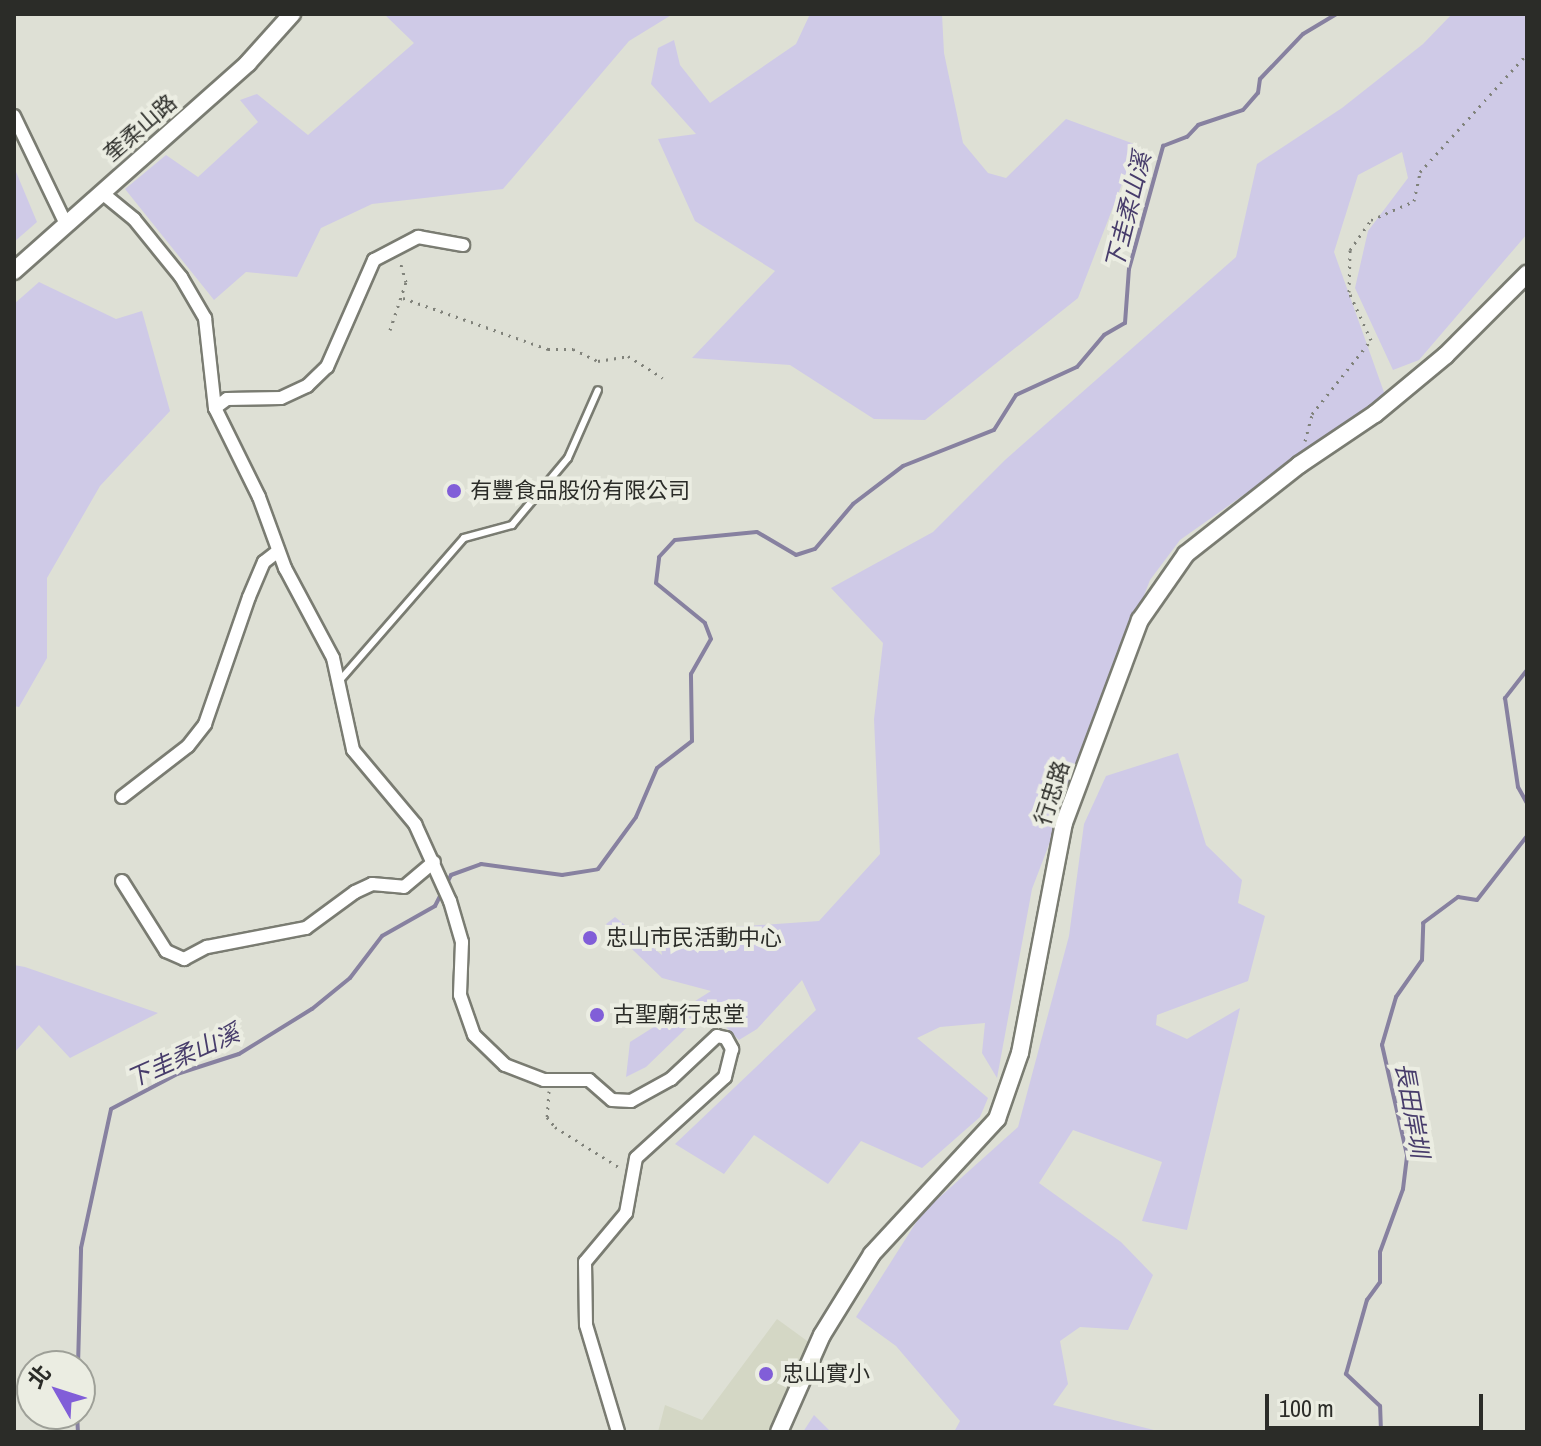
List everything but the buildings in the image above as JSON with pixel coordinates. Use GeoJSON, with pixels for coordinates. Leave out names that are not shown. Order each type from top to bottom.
{"type":"FeatureCollection","features":[{"type":"Feature","properties":{"kind":"street","name":"奎柔山路"},"geometry":{"type":"LineString","coordinates":[[14,271],[65,222],[248,63],[292,14]]}},
{"type":"Feature","properties":{"kind":"street"},"geometry":{"type":"LineString","coordinates":[[14,116],[65,222]]}},
{"type":"Feature","properties":{"kind":"street"},"geometry":{"type":"LineString","coordinates":[[101,192],[134,219],[195,298],[210,341],[215,408],[278,551],[341,679],[353,750],[415,824],[450,901],[462,942],[460,995],[474,1035],[505,1065],[550,1079],[577,1077],[612,1100],[631,1101],[671,1079],[717,1036],[726,1038],[732,1063],[725,1077],[646,1144],[633,1175],[626,1213],[585,1262],[582,1278],[586,1325],[618,1432]]}},
{"type":"Feature","properties":{"kind":"street"},"geometry":{"type":"LineString","coordinates":[[215,408],[227,399],[281,398],[307,386],[327,367],[368,269],[394,251],[418,237],[463,245]]}},
{"type":"Feature","properties":{"kind":"street","name":"行忠路"},"geometry":{"type":"LineString","coordinates":[[779,1432],[822,1335],[872,1254],[997,1119],[1020,1053],[1064,823],[1140,620],[1186,554],[1299,465],[1375,414],[1446,355],[1527,274]]}},
{"type":"Feature","properties":{"kind":"street"},"geometry":{"type":"LineString","coordinates":[[122,797],[166,765],[205,724],[254,585],[264,562],[278,551]]}},
{"type":"Feature","properties":{"kind":"street"},"geometry":{"type":"LineString","coordinates":[[122,881],[166,951],[184,959],[219,944],[306,928],[355,892],[372,884],[404,887],[434,862]]}},
{"type":"Feature","properties":{"kind":"lane"},"geometry":{"type":"LineString","coordinates":[[341,679],[464,538],[512,525],[568,458],[598,390]]}},
{"type":"Feature","properties":{"kind":"path"},"geometry":{"type":"LineString","coordinates":[[1299,465],[1312,414],[1371,340],[1349,292],[1350,250],[1371,220],[1414,201],[1420,172],[1527,54]]}},
{"type":"Feature","properties":{"kind":"path"},"geometry":{"type":"LineString","coordinates":[[390,330],[406,282],[394,251]]}},
{"type":"Feature","properties":{"kind":"path"},"geometry":{"type":"LineString","coordinates":[[403,298],[548,349],[573,349],[598,361],[628,356],[663,378]]}},
{"type":"Feature","properties":{"kind":"path"},"geometry":{"type":"LineString","coordinates":[[550,1079],[547,1117],[555,1127],[633,1175]]}},
{"type":"Feature","properties":{"kind":"shaded area"},"geometry":{"type":"Polygon","coordinates":[[[384,14],[673,14],[629,41],[503,189],[372,204],[321,228],[297,277],[246,272],[214,300],[125,189],[166,155],[198,177],[258,122],[240,100],[257,94],[308,135],[414,43],[384,14]]]}},
{"type":"Feature","properties":{"kind":"shaded area"},"geometry":{"type":"Polygon","coordinates":[[[810,14],[942,14],[944,53],[963,143],[988,173],[1006,178],[1066,119],[1137,145],[1078,298],[925,420],[874,419],[790,365],[692,358],[775,271],[695,221],[658,139],[696,134],[651,84],[658,48],[674,40],[680,65],[710,103],[796,44],[810,14]]]}},
{"type":"Feature","properties":{"kind":"shaded area"},"geometry":{"type":"Polygon","coordinates":[[[1452,14],[1527,14],[1527,234],[1419,360],[1393,370],[1355,288],[1368,231],[1408,178],[1402,152],[1358,175],[1334,252],[1385,395],[1180,540],[1150,580],[1032,889],[997,1078],[982,1053],[985,1023],[940,1027],[917,1038],[988,1098],[980,1117],[922,1168],[861,1141],[828,1184],[754,1135],[724,1174],[675,1144],[816,1010],[802,980],[757,1029],[739,1040],[707,1008],[646,1067],[626,1077],[630,1042],[711,991],[662,978],[606,924],[615,917],[662,955],[658,932],[819,921],[880,854],[874,719],[883,643],[831,588],[933,532],[1005,460],[1236,257],[1257,164],[1342,108],[1423,44],[1452,14]]]}},
{"type":"Feature","properties":{"kind":"shaded area"},"geometry":{"type":"Polygon","coordinates":[[[14,167],[37,222],[14,242],[14,167]]]}},
{"type":"Feature","properties":{"kind":"shaded area"},"geometry":{"type":"Polygon","coordinates":[[[39,282],[116,319],[142,311],[170,411],[100,486],[47,578],[47,658],[19,707],[14,706],[14,304],[39,282]]]}},
{"type":"Feature","properties":{"kind":"shaded area"},"geometry":{"type":"Polygon","coordinates":[[[1178,753],[1206,845],[1242,880],[1238,903],[1265,916],[1248,981],[1157,1015],[1156,1025],[1187,1039],[1240,1008],[1187,1230],[1142,1221],[1162,1162],[1073,1130],[1039,1183],[1121,1242],[1153,1275],[1128,1330],[1080,1327],[1060,1341],[1068,1384],[1053,1405],[1158,1431],[954,1432],[960,1421],[896,1346],[856,1317],[922,1213],[1018,1127],[1069,936],[1084,824],[1106,776],[1178,753]]]}},
{"type":"Feature","properties":{"kind":"shaded area"},"geometry":{"type":"Polygon","coordinates":[[[14,965],[158,1013],[70,1058],[39,1025],[14,1053],[14,965]]]}},
{"type":"Feature","properties":{"kind":"shaded area","name":"忠山實小"},"geometry":{"type":"Polygon","coordinates":[[[777,1319],[810,1343],[770,1432],[658,1432],[665,1405],[702,1420],[777,1319]]]}},
{"type":"Feature","properties":{"kind":"shaded area"},"geometry":{"type":"Polygon","coordinates":[[[814,1415],[831,1432],[803,1432],[814,1415]]]}},
{"type":"Feature","properties":{"kind":"waterway","name":"下圭柔山溪"},"geometry":{"type":"LineString","coordinates":[[446,885],[451,875],[481,864],[562,875],[598,869],[636,817],[657,768],[692,741],[691,674],[711,639],[705,623],[656,583],[659,557],[675,540],[757,532],[796,555],[815,549],[853,504],[903,466],[994,430],[1016,395],[1077,367],[1104,335],[1125,323],[1129,269],[1163,146],[1187,137],[1198,125],[1243,110],[1258,93],[1260,79],[1303,34],[1336,14]]}},
{"type":"Feature","properties":{"kind":"waterway","name":"長田岸圳"},"geometry":{"type":"LineString","coordinates":[[1527,670],[1505,698],[1518,787],[1527,803]]}},
{"type":"Feature","properties":{"kind":"waterway","name":"長田岸圳"},"geometry":{"type":"LineString","coordinates":[[1381,1432],[1380,1406],[1346,1374],[1367,1300],[1380,1282],[1380,1252],[1403,1189],[1407,1155],[1382,1045],[1396,997],[1422,960],[1423,923],[1458,897],[1477,900],[1527,836]]}},
{"type":"Feature","properties":{"kind":"waterway","name":"下圭柔山溪"},"geometry":{"type":"LineString","coordinates":[[78,1350],[81,1248],[111,1109],[177,1074],[239,1054],[312,1009],[350,978],[382,936],[435,906],[442,892]]}},
{"type":"Feature","properties":{"kind":"place","name":"有豐食品股份有限公司"},"geometry":{"type":"Point","coordinates":[454,491]}},
{"type":"Feature","properties":{"kind":"place","name":"忠山市民活動中心"},"geometry":{"type":"Point","coordinates":[590,938]}},
{"type":"Feature","properties":{"kind":"place","name":"古聖廟行忠堂"},"geometry":{"type":"Point","coordinates":[597,1015]}},
{"type":"Feature","properties":{"kind":"place","name":"忠山實小"},"geometry":{"type":"Point","coordinates":[766,1374]}}]}
